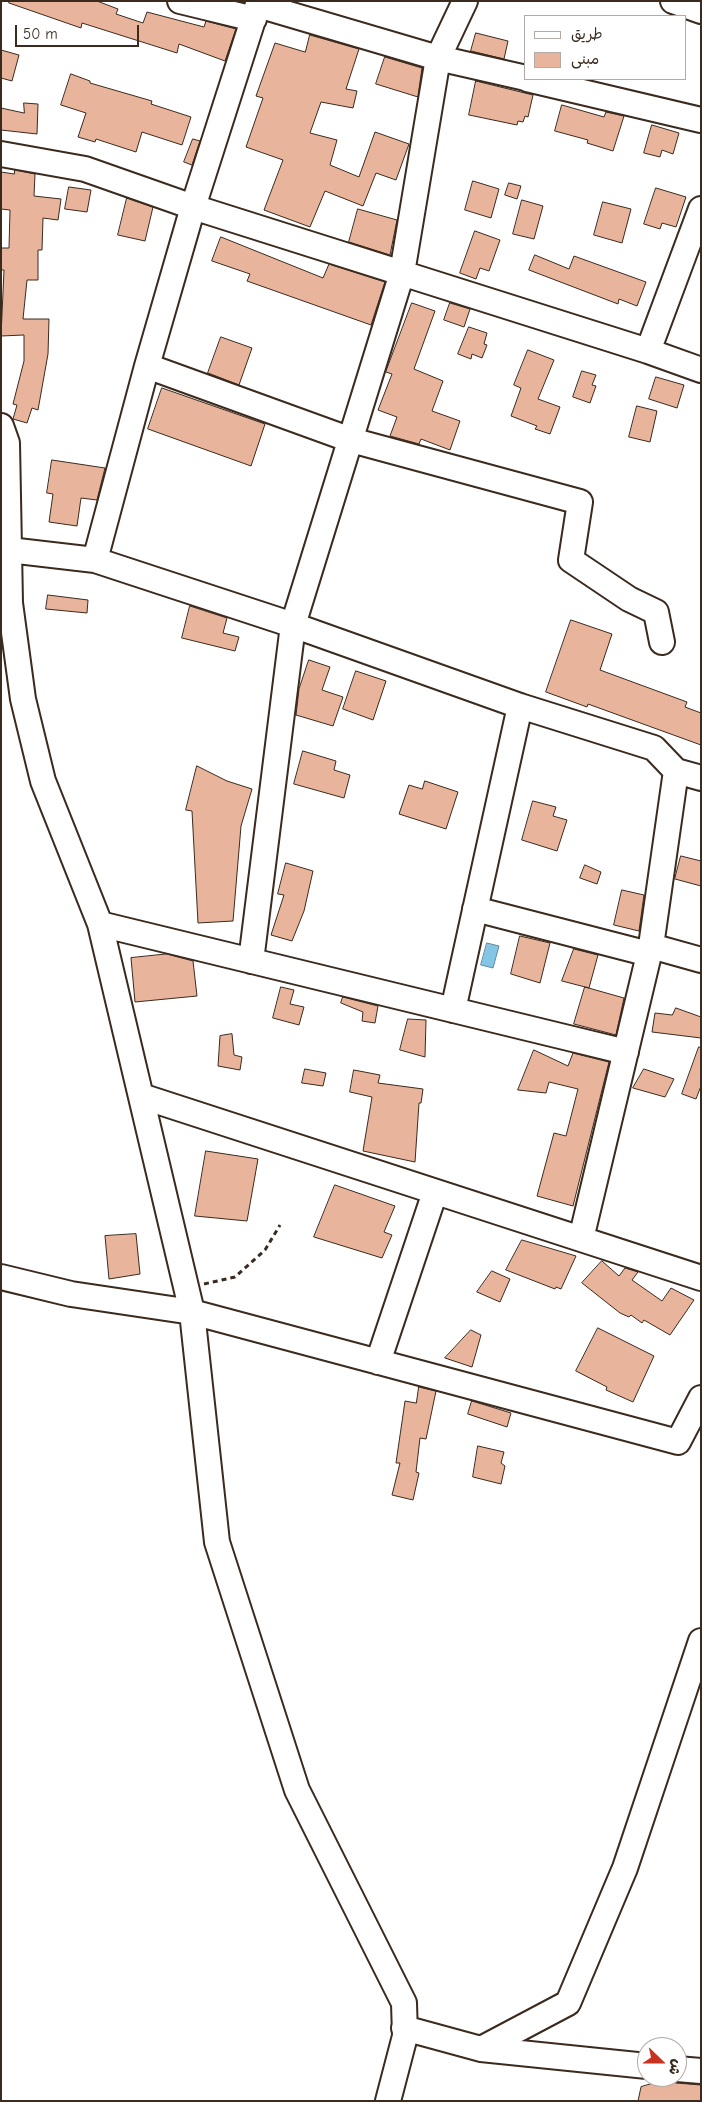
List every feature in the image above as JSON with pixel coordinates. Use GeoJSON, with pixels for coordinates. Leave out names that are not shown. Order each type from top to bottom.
{"type":"FeatureCollection","features":[{"type":"Feature","properties":{"kind":"street"},"geometry":{"type":"LineString","coordinates":[[180,1],[257,8],[438,58],[524,79]]}},
{"type":"Feature","properties":{"kind":"street"},"geometry":{"type":"LineString","coordinates":[[251,961],[293,625],[402,273],[438,58],[465,1]]}},
{"type":"Feature","properties":{"kind":"street"},"geometry":{"type":"LineString","coordinates":[[672,1],[701,11]]}},
{"type":"Feature","properties":{"kind":"street"},"geometry":{"type":"LineString","coordinates":[[95,560],[147,366],[193,207],[257,8]]}},
{"type":"Feature","properties":{"kind":"street"},"geometry":{"type":"LineString","coordinates":[[530,80],[701,120]]}},
{"type":"Feature","properties":{"kind":"street"},"geometry":{"type":"LineString","coordinates":[[1,154],[85,169],[193,207],[648,351],[701,370]]}},
{"type":"Feature","properties":{"kind":"street"},"geometry":{"type":"LineString","coordinates":[[648,351],[701,208]]}},
{"type":"Feature","properties":{"kind":"street"},"geometry":{"type":"LineString","coordinates":[[147,366],[351,440],[580,502],[571,560],[630,599],[656,612],[662,642]]}},
{"type":"Feature","properties":{"kind":"street"},"geometry":{"type":"LineString","coordinates":[[1,426],[7,443],[10,603],[20,680],[43,781],[100,924],[192,1312],[217,1542],[297,1790],[404,2004],[405,2036],[388,2101]]}},
{"type":"Feature","properties":{"kind":"street"},"geometry":{"type":"LineString","coordinates":[[9,550],[95,560],[293,625],[520,706],[654,748],[676,771],[701,778]]}},
{"type":"Feature","properties":{"kind":"street"},"geometry":{"type":"LineString","coordinates":[[453,1010],[520,706]]}},
{"type":"Feature","properties":{"kind":"street"},"geometry":{"type":"LineString","coordinates":[[581,1239],[651,950],[676,771]]}},
{"type":"Feature","properties":{"kind":"street"},"geometry":{"type":"LineString","coordinates":[[475,909],[701,960]]}},
{"type":"Feature","properties":{"kind":"street"},"geometry":{"type":"LineString","coordinates":[[100,924],[626,1052]]}},
{"type":"Feature","properties":{"kind":"street"},"geometry":{"type":"LineString","coordinates":[[141,1096],[701,1278]]}},
{"type":"Feature","properties":{"kind":"street"},"geometry":{"type":"LineString","coordinates":[[378,1362],[435,1192]]}},
{"type":"Feature","properties":{"kind":"street"},"geometry":{"type":"LineString","coordinates":[[1,1277],[71,1294],[192,1312],[678,1442],[701,1398]]}},
{"type":"Feature","properties":{"kind":"street"},"geometry":{"type":"LineString","coordinates":[[481,2049],[568,2003],[625,1868],[701,1641]]}},
{"type":"Feature","properties":{"kind":"street"},"geometry":{"type":"LineString","coordinates":[[404,2028],[481,2049],[637,2065]]}},
{"type":"Feature","properties":{"kind":"street"},"geometry":{"type":"LineString","coordinates":[[687,2070],[701,2071]]}},
{"type":"Feature","properties":{"kind":"path"},"geometry":{"type":"LineString","coordinates":[[186,1288],[235,1277],[265,1250],[280,1225]]}},
{"type":"Feature","properties":{"kind":"water"},"geometry":{"type":"Polygon","coordinates":[[[487,943],[499,946],[493,968],[481,965],[487,943]]]}},
{"type":"Feature","properties":{"kind":"building"},"geometry":{"type":"Polygon","coordinates":[[[9,1],[97,1],[118,9],[116,14],[143,23],[147,12],[204,27],[206,21],[236,29],[225,61],[179,44],[177,53],[82,23],[81,28],[9,3],[9,1]]]}},
{"type":"Feature","properties":{"kind":"building"},"geometry":{"type":"Polygon","coordinates":[[[476,33],[508,41],[504,59],[471,51],[476,33]]]}},
{"type":"Feature","properties":{"kind":"building"},"geometry":{"type":"Polygon","coordinates":[[[310,35],[359,49],[346,89],[357,91],[353,108],[321,102],[310,133],[337,140],[330,165],[359,177],[375,132],[409,144],[396,180],[376,173],[363,206],[325,191],[310,227],[264,210],[283,160],[246,147],[263,98],[256,96],[275,43],[305,52],[310,35]]]}},
{"type":"Feature","properties":{"kind":"building"},"geometry":{"type":"Polygon","coordinates":[[[1,50],[19,55],[12,81],[1,78],[1,50]]]}},
{"type":"Feature","properties":{"kind":"building"},"geometry":{"type":"Polygon","coordinates":[[[385,57],[422,68],[418,97],[376,84],[385,57]]]}},
{"type":"Feature","properties":{"kind":"building"},"geometry":{"type":"Polygon","coordinates":[[[71,74],[90,81],[90,83],[152,101],[151,104],[191,117],[182,145],[142,132],[136,152],[96,139],[95,142],[78,137],[86,113],[61,105],[71,74]]]}},
{"type":"Feature","properties":{"kind":"building"},"geometry":{"type":"Polygon","coordinates":[[[476,81],[533,95],[528,117],[525,116],[523,122],[518,121],[517,125],[469,115],[476,81]]]}},
{"type":"Feature","properties":{"kind":"building"},"geometry":{"type":"Polygon","coordinates":[[[24,103],[38,104],[37,134],[1,130],[1,108],[24,113],[24,103]]]}},
{"type":"Feature","properties":{"kind":"building"},"geometry":{"type":"Polygon","coordinates":[[[562,105],[604,117],[606,112],[624,116],[613,151],[587,143],[588,140],[555,131],[562,105]]]}},
{"type":"Feature","properties":{"kind":"building"},"geometry":{"type":"Polygon","coordinates":[[[652,125],[679,133],[673,154],[662,150],[660,157],[644,153],[652,125]]]}},
{"type":"Feature","properties":{"kind":"building"},"geometry":{"type":"Polygon","coordinates":[[[193,139],[200,141],[192,165],[184,162],[193,139]]]}},
{"type":"Feature","properties":{"kind":"building"},"geometry":{"type":"Polygon","coordinates":[[[15,170],[35,174],[34,196],[61,199],[58,220],[43,218],[42,250],[38,250],[38,280],[27,280],[23,319],[49,319],[48,354],[38,410],[32,408],[27,423],[13,419],[17,405],[13,404],[24,361],[24,335],[1,336],[4,270],[1,270],[1,248],[9,248],[10,210],[1,209],[1,172],[14,174],[15,170]]]}},
{"type":"Feature","properties":{"kind":"building"},"geometry":{"type":"Polygon","coordinates":[[[473,181],[499,189],[491,218],[465,210],[473,181]]]}},
{"type":"Feature","properties":{"kind":"building"},"geometry":{"type":"Polygon","coordinates":[[[509,183],[521,186],[517,199],[505,195],[509,183]]]}},
{"type":"Feature","properties":{"kind":"building"},"geometry":{"type":"Polygon","coordinates":[[[69,187],[91,190],[87,212],[65,209],[69,187]]]}},
{"type":"Feature","properties":{"kind":"building"},"geometry":{"type":"Polygon","coordinates":[[[656,188],[686,197],[676,227],[662,223],[660,229],[644,224],[656,188]]]}},
{"type":"Feature","properties":{"kind":"building"},"geometry":{"type":"Polygon","coordinates":[[[127,198],[153,207],[145,241],[118,235],[127,198]]]}},
{"type":"Feature","properties":{"kind":"building"},"geometry":{"type":"Polygon","coordinates":[[[522,200],[543,206],[534,239],[513,234],[522,200]]]}},
{"type":"Feature","properties":{"kind":"building"},"geometry":{"type":"Polygon","coordinates":[[[603,202],[631,209],[622,243],[594,235],[603,202]]]}},
{"type":"Feature","properties":{"kind":"building"},"geometry":{"type":"Polygon","coordinates":[[[358,209],[397,220],[390,255],[349,242],[358,209]]]}},
{"type":"Feature","properties":{"kind":"building"},"geometry":{"type":"Polygon","coordinates":[[[475,231],[500,240],[489,271],[480,268],[476,279],[460,273],[475,231]]]}},
{"type":"Feature","properties":{"kind":"building"},"geometry":{"type":"Polygon","coordinates":[[[221,237],[323,278],[329,264],[385,282],[371,325],[247,281],[250,274],[212,261],[221,237]]]}},
{"type":"Feature","properties":{"kind":"building"},"geometry":{"type":"Polygon","coordinates":[[[535,255],[569,269],[574,256],[646,282],[637,306],[619,299],[618,304],[529,270],[535,255]]]}},
{"type":"Feature","properties":{"kind":"building"},"geometry":{"type":"Polygon","coordinates":[[[412,303],[435,311],[414,369],[443,381],[432,411],[460,421],[450,450],[421,439],[419,444],[390,436],[397,417],[378,410],[392,374],[386,372],[412,303]]]}},
{"type":"Feature","properties":{"kind":"building"},"geometry":{"type":"Polygon","coordinates":[[[450,303],[470,309],[464,327],[444,320],[450,303]]]}},
{"type":"Feature","properties":{"kind":"building"},"geometry":{"type":"Polygon","coordinates":[[[469,327],[487,333],[484,344],[487,345],[482,358],[472,354],[471,359],[458,354],[469,327]]]}},
{"type":"Feature","properties":{"kind":"building"},"geometry":{"type":"Polygon","coordinates":[[[221,337],[252,348],[239,385],[208,373],[221,337]]]}},
{"type":"Feature","properties":{"kind":"building"},"geometry":{"type":"Polygon","coordinates":[[[528,350],[554,360],[538,399],[560,407],[550,434],[535,429],[537,426],[511,416],[521,388],[514,385],[528,350]]]}},
{"type":"Feature","properties":{"kind":"building"},"geometry":{"type":"Polygon","coordinates":[[[582,371],[596,375],[592,385],[596,386],[590,403],[573,397],[582,371]]]}},
{"type":"Feature","properties":{"kind":"building"},"geometry":{"type":"Polygon","coordinates":[[[656,377],[684,385],[677,408],[649,399],[656,377]]]}},
{"type":"Feature","properties":{"kind":"building"},"geometry":{"type":"Polygon","coordinates":[[[162,388],[265,424],[251,466],[148,429],[162,388]]]}},
{"type":"Feature","properties":{"kind":"building"},"geometry":{"type":"Polygon","coordinates":[[[637,406],[657,411],[650,442],[629,437],[637,406]]]}},
{"type":"Feature","properties":{"kind":"building"},"geometry":{"type":"Polygon","coordinates":[[[52,460],[105,468],[97,500],[81,498],[77,526],[49,522],[53,494],[47,493],[52,460]]]}},
{"type":"Feature","properties":{"kind":"building"},"geometry":{"type":"Polygon","coordinates":[[[48,595],[88,600],[87,613],[46,609],[48,595]]]}},
{"type":"Feature","properties":{"kind":"building"},"geometry":{"type":"Polygon","coordinates":[[[190,606],[227,618],[223,633],[239,637],[235,651],[182,638],[190,606]]]}},
{"type":"Feature","properties":{"kind":"building"},"geometry":{"type":"Polygon","coordinates":[[[571,620],[612,634],[600,670],[687,702],[685,707],[701,713],[701,745],[588,704],[587,707],[546,692],[571,620]]]}},
{"type":"Feature","properties":{"kind":"building"},"geometry":{"type":"Polygon","coordinates":[[[309,660],[330,667],[322,690],[343,697],[333,726],[296,715],[299,689],[309,660]]]}},
{"type":"Feature","properties":{"kind":"building"},"geometry":{"type":"Polygon","coordinates":[[[356,671],[386,681],[373,720],[343,709],[356,671]]]}},
{"type":"Feature","properties":{"kind":"building"},"geometry":{"type":"Polygon","coordinates":[[[303,751],[336,761],[334,770],[350,775],[344,798],[294,784],[303,751]]]}},
{"type":"Feature","properties":{"kind":"building"},"geometry":{"type":"Polygon","coordinates":[[[197,766],[227,781],[252,789],[241,826],[233,921],[198,923],[192,811],[186,810],[197,766]]]}},
{"type":"Feature","properties":{"kind":"building"},"geometry":{"type":"Polygon","coordinates":[[[425,781],[458,792],[446,829],[399,814],[409,785],[422,789],[425,781]]]}},
{"type":"Feature","properties":{"kind":"building"},"geometry":{"type":"Polygon","coordinates":[[[533,801],[556,807],[553,816],[567,820],[557,851],[522,840],[533,801]]]}},
{"type":"Feature","properties":{"kind":"building"},"geometry":{"type":"Polygon","coordinates":[[[681,856],[701,861],[701,886],[675,879],[681,856]]]}},
{"type":"Feature","properties":{"kind":"building"},"geometry":{"type":"Polygon","coordinates":[[[286,863],[313,871],[304,911],[292,941],[271,935],[284,895],[278,894],[286,863]]]}},
{"type":"Feature","properties":{"kind":"building"},"geometry":{"type":"Polygon","coordinates":[[[585,865],[601,872],[597,884],[580,878],[585,865]]]}},
{"type":"Feature","properties":{"kind":"building"},"geometry":{"type":"Polygon","coordinates":[[[622,890],[644,895],[639,931],[614,925],[622,890]]]}},
{"type":"Feature","properties":{"kind":"building"},"geometry":{"type":"Polygon","coordinates":[[[520,936],[550,943],[540,983],[511,974],[520,936]]]}},
{"type":"Feature","properties":{"kind":"building"},"geometry":{"type":"Polygon","coordinates":[[[574,949],[598,955],[589,988],[562,981],[574,949]]]}},
{"type":"Feature","properties":{"kind":"building"},"geometry":{"type":"Polygon","coordinates":[[[167,954],[193,961],[197,996],[135,1002],[131,958],[167,954]]]}},
{"type":"Feature","properties":{"kind":"building"},"geometry":{"type":"Polygon","coordinates":[[[281,987],[294,990],[290,1004],[304,1007],[299,1025],[273,1018],[281,987]]]}},
{"type":"Feature","properties":{"kind":"building"},"geometry":{"type":"Polygon","coordinates":[[[585,987],[624,998],[616,1035],[574,1024],[585,987]]]}},
{"type":"Feature","properties":{"kind":"building"},"geometry":{"type":"Polygon","coordinates":[[[343,997],[378,1006],[375,1023],[362,1021],[363,1012],[341,1003],[343,997]]]}},
{"type":"Feature","properties":{"kind":"building"},"geometry":{"type":"Polygon","coordinates":[[[676,1008],[701,1017],[701,1038],[652,1032],[655,1013],[672,1015],[676,1008]]]}},
{"type":"Feature","properties":{"kind":"building"},"geometry":{"type":"Polygon","coordinates":[[[408,1019],[426,1020],[425,1057],[400,1050],[408,1019]]]}},
{"type":"Feature","properties":{"kind":"building"},"geometry":{"type":"Polygon","coordinates":[[[232,1034],[234,1055],[242,1057],[240,1070],[218,1066],[220,1036],[232,1034]]]}},
{"type":"Feature","properties":{"kind":"building"},"geometry":{"type":"Polygon","coordinates":[[[699,1047],[701,1048],[701,1086],[696,1099],[682,1094],[699,1047]]]}},
{"type":"Feature","properties":{"kind":"building"},"geometry":{"type":"Polygon","coordinates":[[[534,1050],[568,1066],[573,1053],[609,1062],[573,1206],[537,1196],[554,1133],[566,1136],[578,1089],[549,1082],[546,1093],[518,1090],[534,1050]]]}},
{"type":"Feature","properties":{"kind":"building"},"geometry":{"type":"Polygon","coordinates":[[[305,1069],[326,1073],[323,1086],[302,1083],[305,1069]]]}},
{"type":"Feature","properties":{"kind":"building"},"geometry":{"type":"Polygon","coordinates":[[[644,1069],[674,1079],[665,1097],[633,1088],[644,1069]]]}},
{"type":"Feature","properties":{"kind":"building"},"geometry":{"type":"Polygon","coordinates":[[[354,1070],[380,1075],[378,1083],[423,1089],[421,1103],[419,1103],[415,1162],[363,1151],[372,1097],[350,1092],[354,1070]]]}},
{"type":"Feature","properties":{"kind":"building"},"geometry":{"type":"Polygon","coordinates":[[[206,1151],[258,1159],[247,1221],[195,1216],[206,1151]]]}},
{"type":"Feature","properties":{"kind":"building"},"geometry":{"type":"Polygon","coordinates":[[[335,1185],[395,1206],[384,1232],[392,1235],[382,1258],[314,1237],[335,1185]]]}},
{"type":"Feature","properties":{"kind":"building"},"geometry":{"type":"Polygon","coordinates":[[[136,1234],[140,1274],[109,1279],[105,1236],[136,1234]]]}},
{"type":"Feature","properties":{"kind":"building"},"geometry":{"type":"Polygon","coordinates":[[[522,1240],[576,1256],[561,1289],[556,1287],[555,1289],[506,1270],[522,1240]]]}},
{"type":"Feature","properties":{"kind":"building"},"geometry":{"type":"Polygon","coordinates":[[[602,1261],[619,1276],[625,1268],[638,1272],[632,1280],[662,1301],[671,1288],[694,1300],[670,1335],[644,1320],[642,1323],[631,1315],[629,1317],[620,1313],[582,1283],[602,1261]]]}},
{"type":"Feature","properties":{"kind":"building"},"geometry":{"type":"Polygon","coordinates":[[[492,1271],[510,1279],[500,1302],[477,1292],[492,1271]]]}},
{"type":"Feature","properties":{"kind":"building"},"geometry":{"type":"Polygon","coordinates":[[[598,1328],[654,1356],[633,1402],[606,1390],[607,1387],[576,1371],[598,1328]]]}},
{"type":"Feature","properties":{"kind":"building"},"geometry":{"type":"Polygon","coordinates":[[[471,1330],[481,1335],[472,1367],[445,1358],[471,1330]]]}},
{"type":"Feature","properties":{"kind":"building"},"geometry":{"type":"Polygon","coordinates":[[[419,1387],[436,1391],[426,1439],[420,1438],[416,1472],[419,1473],[413,1500],[392,1495],[400,1463],[396,1463],[405,1401],[416,1403],[419,1387]]]}},
{"type":"Feature","properties":{"kind":"building"},"geometry":{"type":"Polygon","coordinates":[[[472,1401],[511,1413],[507,1427],[468,1414],[472,1401]]]}},
{"type":"Feature","properties":{"kind":"building"},"geometry":{"type":"Polygon","coordinates":[[[478,1446],[504,1452],[501,1463],[505,1466],[501,1484],[473,1477],[478,1446]]]}},
{"type":"Feature","properties":{"kind":"building"},"geometry":{"type":"Polygon","coordinates":[[[687,2084],[701,2085],[701,2101],[638,2101],[641,2087],[687,2087],[687,2084]]]}}]}
